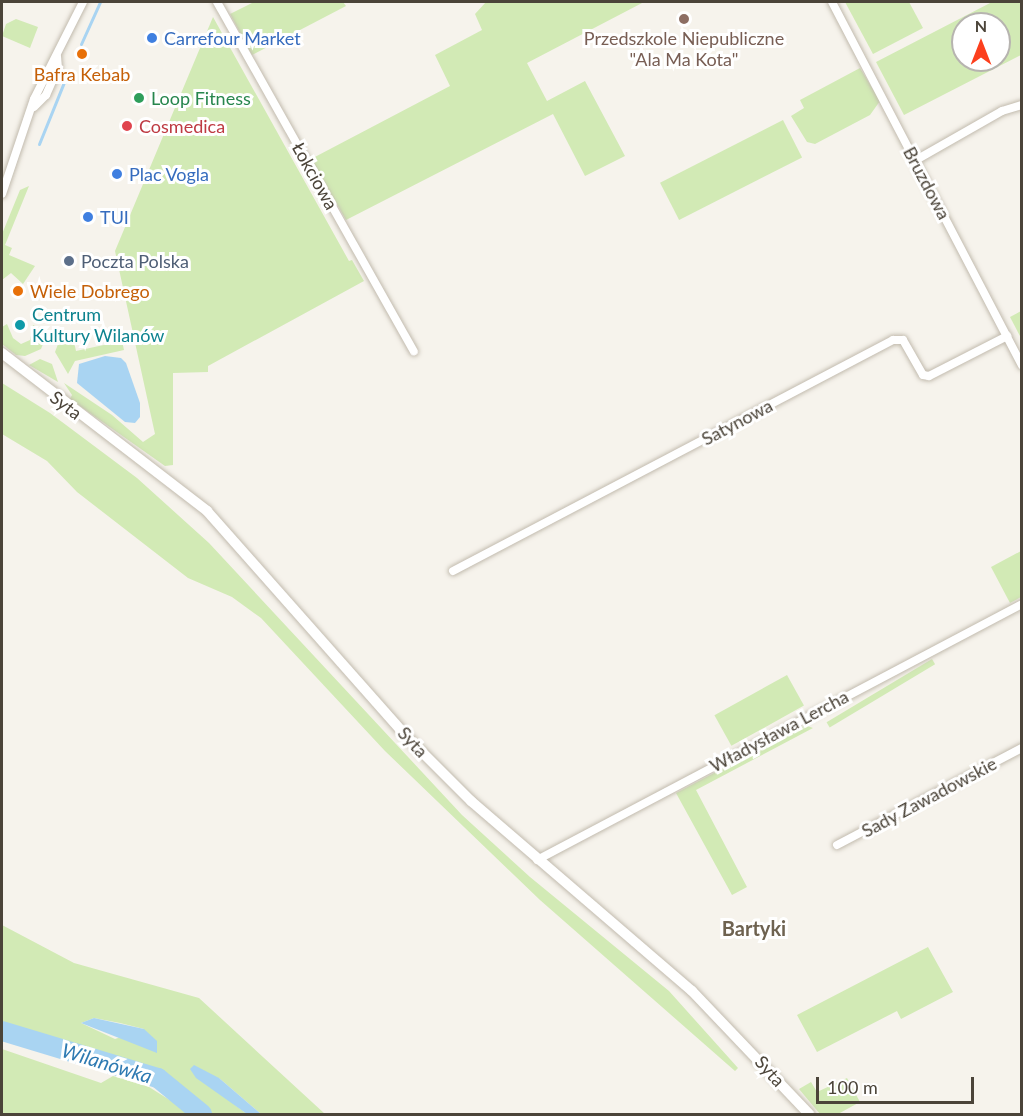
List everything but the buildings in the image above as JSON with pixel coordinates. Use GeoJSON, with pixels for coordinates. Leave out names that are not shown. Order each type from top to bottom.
{"type":"FeatureCollection","features":[{"type":"Feature","properties":{"kind":"street"},"geometry":{"type":"LineString","coordinates":[[2,194],[34,107],[46,95],[58,68],[57,57],[83,2]]}},
{"type":"Feature","properties":{"kind":"street","name":"Łokciowa"},"geometry":{"type":"LineString","coordinates":[[217,2],[414,351]]}},
{"type":"Feature","properties":{"kind":"street","name":"Bruzdowa"},"geometry":{"type":"LineString","coordinates":[[832,2],[1022,364]]}},
{"type":"Feature","properties":{"kind":"street"},"geometry":{"type":"LineString","coordinates":[[916,160],[1002,111],[1022,105]]}},
{"type":"Feature","properties":{"kind":"street","name":"Satynowa"},"geometry":{"type":"LineString","coordinates":[[453,571],[893,340],[903,340],[923,375],[929,376],[1007,336]]}},
{"type":"Feature","properties":{"kind":"street","name":"Syta"},"geometry":{"type":"LineString","coordinates":[[2,353],[20,370],[207,511],[409,739],[497,826],[692,991],[808,1114]]}},
{"type":"Feature","properties":{"kind":"street","name":"Syta"},"geometry":{"type":"LineString","coordinates":[[2,361],[20,370]]}},
{"type":"Feature","properties":{"kind":"street","name":"Władysława Lercha"},"geometry":{"type":"LineString","coordinates":[[537,860],[1022,604]]}},
{"type":"Feature","properties":{"kind":"street","name":"Sady Zawadowskie"},"geometry":{"type":"LineString","coordinates":[[837,845],[1022,748]]}},
{"type":"Feature","properties":{"kind":"green space"},"geometry":{"type":"Polygon","coordinates":[[[254,2],[343,2],[346,6],[252,55],[230,14],[254,2]]]}},
{"type":"Feature","properties":{"kind":"green space"},"geometry":{"type":"Polygon","coordinates":[[[486,2],[644,2],[527,63],[547,101],[585,81],[625,156],[585,176],[553,114],[346,220],[311,159],[450,86],[435,55],[482,30],[475,14],[486,2]]]}},
{"type":"Feature","properties":{"kind":"green space"},"geometry":{"type":"Polygon","coordinates":[[[845,2],[909,2],[923,28],[873,54],[845,2]]]}},
{"type":"Feature","properties":{"kind":"green space"},"geometry":{"type":"Polygon","coordinates":[[[992,2],[1021,2],[1021,55],[1011,60],[1011,12],[973,12],[992,2]]]}},
{"type":"Feature","properties":{"kind":"green space"},"geometry":{"type":"Polygon","coordinates":[[[213,17],[349,261],[352,260],[364,281],[208,366],[208,372],[173,373],[173,465],[165,466],[70,399],[72,395],[64,383],[112,415],[143,442],[155,434],[115,251],[213,17]]]}},
{"type":"Feature","properties":{"kind":"green space"},"geometry":{"type":"Polygon","coordinates":[[[16,19],[38,27],[30,48],[2,36],[6,24],[16,19]]]}},
{"type":"Feature","properties":{"kind":"green space"},"geometry":{"type":"Polygon","coordinates":[[[951,23],[951,72],[988,72],[904,115],[876,62],[951,23]]]}},
{"type":"Feature","properties":{"kind":"green space"},"geometry":{"type":"Polygon","coordinates":[[[860,68],[880,101],[870,115],[815,144],[807,142],[791,116],[804,108],[800,100],[860,68]]]}},
{"type":"Feature","properties":{"kind":"green space"},"geometry":{"type":"Polygon","coordinates":[[[783,120],[802,157],[679,220],[660,183],[783,120]]]}},
{"type":"Feature","properties":{"kind":"green space"},"geometry":{"type":"Polygon","coordinates":[[[29,186],[5,245],[12,248],[9,255],[35,266],[23,284],[11,273],[2,280],[2,234],[20,190],[29,186]]]}},
{"type":"Feature","properties":{"kind":"green space"},"geometry":{"type":"Polygon","coordinates":[[[1021,311],[1022,338],[1010,317],[1021,311]]]}},
{"type":"Feature","properties":{"kind":"green space"},"geometry":{"type":"Polygon","coordinates":[[[7,324],[13,338],[21,344],[30,340],[33,325],[39,328],[45,339],[41,349],[25,356],[16,355],[2,344],[2,327],[7,324]]]}},
{"type":"Feature","properties":{"kind":"green space"},"geometry":{"type":"Polygon","coordinates":[[[72,333],[76,351],[122,341],[124,350],[75,361],[68,374],[55,352],[60,339],[72,333]]]}},
{"type":"Feature","properties":{"kind":"green space"},"geometry":{"type":"Polygon","coordinates":[[[40,359],[52,364],[58,382],[29,365],[40,359]]]}},
{"type":"Feature","properties":{"kind":"green space"},"geometry":{"type":"Polygon","coordinates":[[[2,383],[50,413],[137,478],[209,543],[462,815],[530,877],[669,991],[738,1068],[735,1071],[540,900],[385,751],[261,618],[232,597],[188,578],[77,492],[47,461],[2,434],[2,383]]]}},
{"type":"Feature","properties":{"kind":"green space"},"geometry":{"type":"Polygon","coordinates":[[[1021,551],[1021,597],[1010,603],[991,567],[1021,551]]]}},
{"type":"Feature","properties":{"kind":"green space"},"geometry":{"type":"Polygon","coordinates":[[[932,659],[935,664],[830,727],[827,722],[932,659]]]}},
{"type":"Feature","properties":{"kind":"green space"},"geometry":{"type":"Polygon","coordinates":[[[787,675],[804,706],[731,746],[714,715],[787,675]]]}},
{"type":"Feature","properties":{"kind":"green space"},"geometry":{"type":"Polygon","coordinates":[[[805,725],[813,728],[696,790],[747,887],[732,895],[676,793],[805,725]]]}},
{"type":"Feature","properties":{"kind":"green space"},"geometry":{"type":"Polygon","coordinates":[[[2,925],[74,963],[199,998],[325,1114],[261,1114],[219,1078],[235,1105],[247,1114],[209,1114],[152,1072],[2,1025],[2,925]],[[94,1018],[81,1023],[115,1039],[144,1029],[94,1018]]]}},
{"type":"Feature","properties":{"kind":"green space"},"geometry":{"type":"Polygon","coordinates":[[[928,947],[953,992],[901,1019],[897,1011],[817,1052],[797,1015],[928,947]]]}},
{"type":"Feature","properties":{"kind":"green space"},"geometry":{"type":"Polygon","coordinates":[[[2,1049],[101,1083],[113,1076],[149,1087],[192,1114],[2,1114],[2,1049]]]}},
{"type":"Feature","properties":{"kind":"green space"},"geometry":{"type":"Polygon","coordinates":[[[847,1078],[860,1102],[838,1114],[820,1114],[799,1089],[811,1082],[817,1092],[847,1078]]]}},
{"type":"Feature","properties":{"kind":"water"},"geometry":{"type":"Polygon","coordinates":[[[105,356],[121,358],[126,363],[140,403],[140,417],[135,423],[125,422],[77,383],[79,364],[105,356]]]}},
{"type":"Feature","properties":{"kind":"water"},"geometry":{"type":"Polygon","coordinates":[[[94,1018],[144,1029],[157,1041],[157,1053],[81,1023],[94,1018]]]}},
{"type":"Feature","properties":{"kind":"water"},"geometry":{"type":"Polygon","coordinates":[[[194,1065],[219,1078],[261,1114],[247,1114],[196,1078],[190,1069],[194,1065]]]}},
{"type":"Feature","properties":{"kind":"waterway"},"geometry":{"type":"LineString","coordinates":[[81,44],[100,2]]}},
{"type":"Feature","properties":{"kind":"waterway"},"geometry":{"type":"LineString","coordinates":[[39,144],[64,82]]}},
{"type":"Feature","properties":{"kind":"waterway","name":"Wilanówka"},"geometry":{"type":"LineString","coordinates":[[2,1031],[158,1078],[202,1114]]}},
{"type":"Feature","properties":{"kind":"place","name":"Przedszkole Niepubliczne \"Ala Ma Kota\""},"geometry":{"type":"Point","coordinates":[684,19]}},
{"type":"Feature","properties":{"kind":"place","name":"Carrefour Market"},"geometry":{"type":"Point","coordinates":[152,38]}},
{"type":"Feature","properties":{"kind":"place","name":"Bafra Kebab"},"geometry":{"type":"Point","coordinates":[82,54]}},
{"type":"Feature","properties":{"kind":"place","name":"Loop Fitness"},"geometry":{"type":"Point","coordinates":[139,98]}},
{"type":"Feature","properties":{"kind":"place","name":"Cosmedica"},"geometry":{"type":"Point","coordinates":[127,126]}},
{"type":"Feature","properties":{"kind":"place","name":"Plac Vogla"},"geometry":{"type":"Point","coordinates":[117,174]}},
{"type":"Feature","properties":{"kind":"place","name":"TUI"},"geometry":{"type":"Point","coordinates":[88,217]}},
{"type":"Feature","properties":{"kind":"place","name":"Poczta Polska"},"geometry":{"type":"Point","coordinates":[69,261]}},
{"type":"Feature","properties":{"kind":"place","name":"Wiele Dobrego"},"geometry":{"type":"Point","coordinates":[18,291]}},
{"type":"Feature","properties":{"kind":"place","name":"Centrum Kultury Wilanów"},"geometry":{"type":"Point","coordinates":[20,325]}},
{"type":"Feature","properties":{"kind":"district","name":"Bartyki"},"geometry":{"type":"Point","coordinates":[754,928]}}]}
